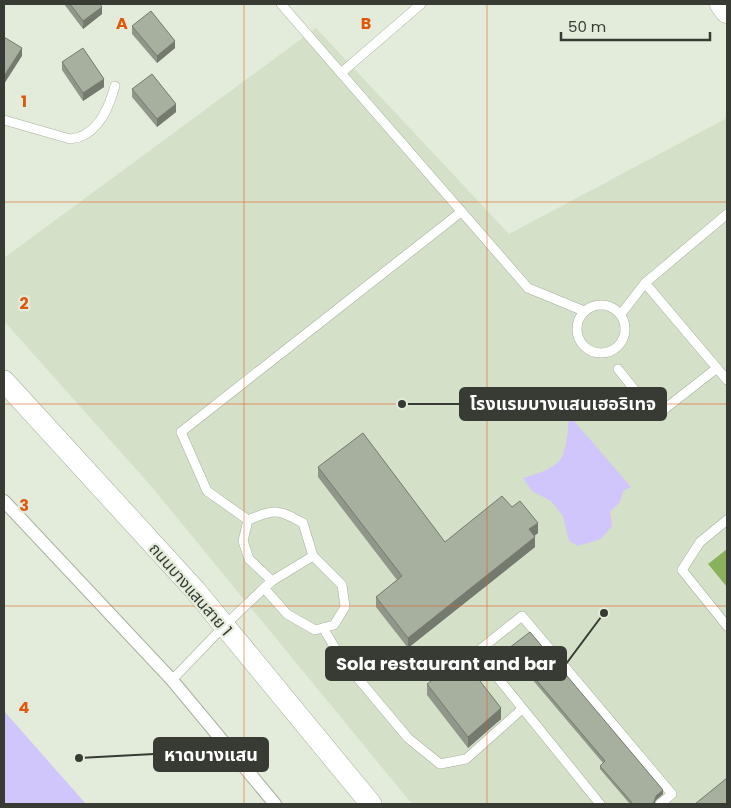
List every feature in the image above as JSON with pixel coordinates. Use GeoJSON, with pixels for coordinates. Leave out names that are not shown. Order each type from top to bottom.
{"type":"FeatureCollection","features":[{"type":"Feature","properties":{"kind":"main road"},"geometry":{"type":"LineString","coordinates":[[722,4],[727,11]]}},
{"type":"Feature","properties":{"kind":"street","name":"ถนนบางแสนสาย 1"},"geometry":{"type":"LineString","coordinates":[[4,381],[195,590],[371,804]]}},
{"type":"Feature","properties":{"kind":"street"},"geometry":{"type":"LineString","coordinates":[[4,501],[172,680],[275,804]]}},
{"type":"Feature","properties":{"kind":"lane"},"geometry":{"type":"LineString","coordinates":[[281,4],[528,288],[584,311]]}},
{"type":"Feature","properties":{"kind":"lane"},"geometry":{"type":"LineString","coordinates":[[341,73],[421,4]]}},
{"type":"Feature","properties":{"kind":"lane"},"geometry":{"type":"LineString","coordinates":[[4,120],[75,139],[93,129],[109,108],[115,86]]}},
{"type":"Feature","properties":{"kind":"lane"},"geometry":{"type":"LineString","coordinates":[[248,520],[207,491],[181,432],[461,212]]}},
{"type":"Feature","properties":{"kind":"lane"},"geometry":{"type":"LineString","coordinates":[[620,314],[645,283],[727,214]]}},
{"type":"Feature","properties":{"kind":"lane"},"geometry":{"type":"LineString","coordinates":[[645,283],[727,380]]}},
{"type":"Feature","properties":{"kind":"lane"},"geometry":{"type":"LineString","coordinates":[[599,304],[607,305],[620,314],[625,329],[624,337],[620,344],[607,353],[599,354],[584,347],[576,333],[576,325],[584,311],[599,304]]}},
{"type":"Feature","properties":{"kind":"lane"},"geometry":{"type":"LineString","coordinates":[[618,369],[649,408],[662,411],[717,368]]}},
{"type":"Feature","properties":{"kind":"lane"},"geometry":{"type":"LineString","coordinates":[[248,520],[264,514],[282,511],[303,522],[313,556],[342,586],[345,607],[334,625],[314,630],[287,614],[264,588]]}},
{"type":"Feature","properties":{"kind":"lane"},"geometry":{"type":"LineString","coordinates":[[248,520],[243,541],[249,560],[272,580]]}},
{"type":"Feature","properties":{"kind":"lane"},"geometry":{"type":"LineString","coordinates":[[727,520],[700,542],[682,570],[727,626]]}},
{"type":"Feature","properties":{"kind":"lane"},"geometry":{"type":"LineString","coordinates":[[172,680],[272,580],[313,556]]}},
{"type":"Feature","properties":{"kind":"lane"},"geometry":{"type":"LineString","coordinates":[[600,804],[476,652],[522,616],[672,794],[660,804]]}},
{"type":"Feature","properties":{"kind":"lane"},"geometry":{"type":"LineString","coordinates":[[323,628],[341,658],[408,738],[440,764],[466,759],[522,709]]}},
{"type":"Feature","properties":{"kind":"shaded area"},"geometry":{"type":"Polygon","coordinates":[[[316,28],[509,234],[727,118],[727,549],[708,564],[727,587],[727,804],[412,804],[151,486],[4,321],[4,258],[316,28]]]}},
{"type":"Feature","properties":{"kind":"shaded area"},"geometry":{"type":"Polygon","coordinates":[[[568,414],[631,487],[623,491],[620,502],[610,512],[612,526],[601,539],[578,546],[569,541],[563,516],[551,501],[532,491],[523,478],[547,470],[562,457],[567,439],[568,414]]]}},
{"type":"Feature","properties":{"kind":"shaded area"},"geometry":{"type":"Polygon","coordinates":[[[4,711],[86,804],[4,804],[4,711]]]}},
{"type":"Feature","properties":{"kind":"green space"},"geometry":{"type":"Polygon","coordinates":[[[727,549],[727,587],[708,564],[727,549]]]}},
{"type":"Feature","properties":{"kind":"building"},"geometry":{"type":"Polygon","coordinates":[[[70,4],[100,4],[102,7],[83,21],[70,4]]]}},
{"type":"Feature","properties":{"kind":"building"},"geometry":{"type":"Polygon","coordinates":[[[151,11],[175,41],[157,56],[132,26],[151,11]]]}},
{"type":"Feature","properties":{"kind":"building"},"geometry":{"type":"Polygon","coordinates":[[[4,37],[22,48],[4,76],[4,37]]]}},
{"type":"Feature","properties":{"kind":"building"},"geometry":{"type":"Polygon","coordinates":[[[83,48],[104,79],[83,93],[62,62],[83,48]]]}},
{"type":"Feature","properties":{"kind":"building"},"geometry":{"type":"Polygon","coordinates":[[[152,74],[176,104],[157,119],[132,89],[152,74]]]}},
{"type":"Feature","properties":{"kind":"building"},"geometry":{"type":"Polygon","coordinates":[[[363,433],[445,542],[502,496],[512,507],[520,501],[538,523],[529,529],[535,537],[408,638],[376,597],[402,576],[318,467],[363,433]]]}},
{"type":"Feature","properties":{"kind":"building"},"geometry":{"type":"Polygon","coordinates":[[[530,632],[663,790],[656,796],[654,802],[651,804],[633,804],[600,766],[605,761],[509,648],[530,632]]]}},
{"type":"Feature","properties":{"kind":"building"},"geometry":{"type":"Polygon","coordinates":[[[462,658],[501,708],[468,737],[427,684],[462,658]]]}},
{"type":"Feature","properties":{"kind":"building"},"geometry":{"type":"Polygon","coordinates":[[[727,778],[727,804],[695,804],[727,778]]]}},
{"type":"Feature","properties":{"kind":"place","name":"โรงแรมบางแสนเฮอริเทจ"},"geometry":{"type":"Point","coordinates":[402,404]}},
{"type":"Feature","properties":{"kind":"place","name":"Sola restaurant and bar"},"geometry":{"type":"Point","coordinates":[604,613]}},
{"type":"Feature","properties":{"kind":"place","name":"หาดบางแสน"},"geometry":{"type":"Point","coordinates":[79,758]}}]}
